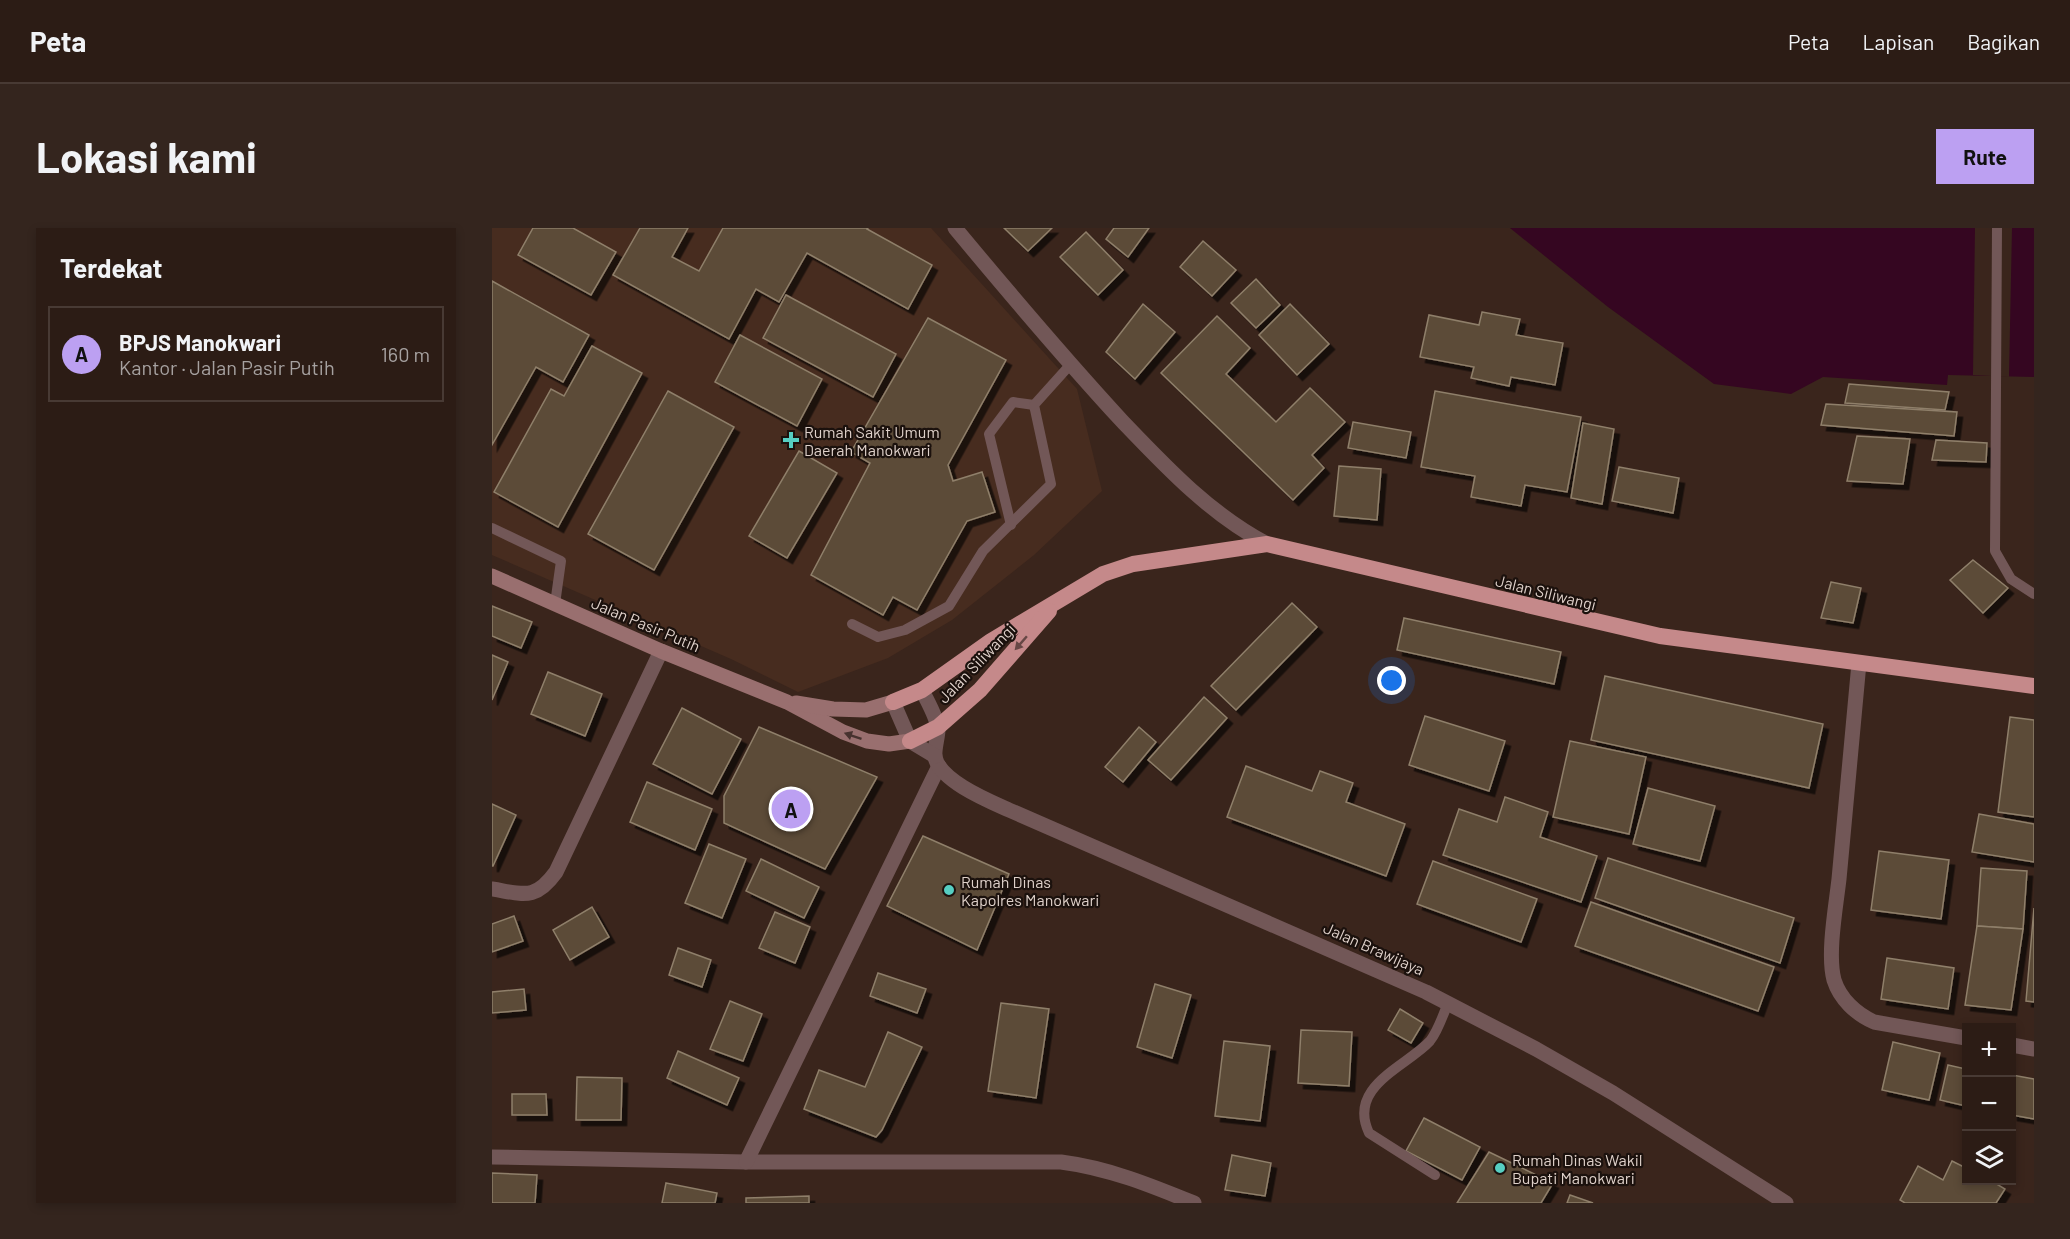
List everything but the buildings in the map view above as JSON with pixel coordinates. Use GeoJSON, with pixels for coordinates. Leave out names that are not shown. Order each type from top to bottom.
{"type":"FeatureCollection","features":[{"type":"Feature","properties":{"kind":"highway","name":"Jalan Siliwangi"},"geometry":{"type":"LineString","coordinates":[[893,702],[922,690],[992,641],[1059,598],[1102,574],[1133,564],[1267,544],[1637,632],[2034,686]]}},
{"type":"Feature","properties":{"kind":"highway","name":"Jalan Siliwangi"},"geometry":{"type":"LineString","coordinates":[[910,741],[938,727],[980,690],[1059,598]]}},
{"type":"Feature","properties":{"kind":"main road","name":"Jalan Pasir Putih"},"geometry":{"type":"LineString","coordinates":[[492,576],[661,651],[787,702],[843,732],[867,741],[889,744],[910,741]]}},
{"type":"Feature","properties":{"kind":"main road","name":"Jalan Pasir Putih"},"geometry":{"type":"LineString","coordinates":[[787,702],[833,709],[866,710],[893,702]]}},
{"type":"Feature","properties":{"kind":"street"},"geometry":{"type":"LineString","coordinates":[[955,228],[1070,365],[1148,449],[1208,506],[1248,534],[1267,544]]}},
{"type":"Feature","properties":{"kind":"street"},"geometry":{"type":"LineString","coordinates":[[492,889],[520,894],[532,893],[544,888],[556,872],[661,651]]}},
{"type":"Feature","properties":{"kind":"street"},"geometry":{"type":"LineString","coordinates":[[1859,663],[1835,915],[1832,966],[1834,979],[1845,1000],[1864,1018],[1874,1022],[1962,1037]]}},
{"type":"Feature","properties":{"kind":"street"},"geometry":{"type":"LineString","coordinates":[[746,1162],[937,761],[938,727],[922,690]]}},
{"type":"Feature","properties":{"kind":"street"},"geometry":{"type":"LineString","coordinates":[[893,702],[910,741]]}},
{"type":"Feature","properties":{"kind":"street","name":"Jalan Brawijaya"},"geometry":{"type":"LineString","coordinates":[[910,741],[937,761],[956,781],[983,798],[1399,978],[1448,1003],[1598,1084],[1786,1203]]}},
{"type":"Feature","properties":{"kind":"street"},"geometry":{"type":"LineString","coordinates":[[2016,1046],[2034,1049]]}},
{"type":"Feature","properties":{"kind":"street"},"geometry":{"type":"LineString","coordinates":[[492,1157],[746,1162],[1061,1162],[1090,1166],[1125,1176],[1194,1203]]}},
{"type":"Feature","properties":{"kind":"lane"},"geometry":{"type":"LineString","coordinates":[[1997,228],[1995,551],[2011,579],[2034,594]]}},
{"type":"Feature","properties":{"kind":"lane"},"geometry":{"type":"LineString","coordinates":[[1034,405],[1070,365]]}},
{"type":"Feature","properties":{"kind":"lane"},"geometry":{"type":"LineString","coordinates":[[1011,525],[988,434],[1013,402],[1034,405]]}},
{"type":"Feature","properties":{"kind":"lane"},"geometry":{"type":"LineString","coordinates":[[852,624],[878,637],[905,630],[948,606],[983,551],[1051,484],[1034,405]]}},
{"type":"Feature","properties":{"kind":"lane"},"geometry":{"type":"LineString","coordinates":[[492,528],[561,561],[555,604]]}},
{"type":"Feature","properties":{"kind":"lane"},"geometry":{"type":"LineString","coordinates":[[1435,1175],[1369,1133],[1364,1124],[1365,1110],[1370,1094],[1382,1078],[1421,1050],[1432,1038],[1448,1003]]}},
{"type":"Feature","properties":{"kind":"shaded area","name":"Rumah Sakit Umum Daerah Manokwari"},"geometry":{"type":"Polygon","coordinates":[[[492,228],[931,228],[1077,389],[1102,491],[1034,555],[952,620],[888,658],[798,692],[731,659],[492,555],[492,228]]]}},
{"type":"Feature","properties":{"kind":"shaded area"},"geometry":{"type":"Polygon","coordinates":[[[1510,228],[2034,228],[2034,377],[1948,375],[1947,385],[1823,377],[1791,394],[1714,384],[1608,307],[1510,228]]]}},
{"type":"Feature","properties":{"kind":"pier"},"geometry":{"type":"Polygon","coordinates":[[[1975,228],[2012,228],[2009,377],[1973,375],[1975,228]]]}},
{"type":"Feature","properties":{"kind":"place","name":"Rumah Sakit Umum Daerah Manokwari"},"geometry":{"type":"Point","coordinates":[791,440]}},
{"type":"Feature","properties":{"kind":"place","name":"BPJS Manokwari"},"geometry":{"type":"Point","coordinates":[791,809]}},
{"type":"Feature","properties":{"kind":"place","name":"Rumah Dinas Kapolres Manokwari"},"geometry":{"type":"Point","coordinates":[949,890]}},
{"type":"Feature","properties":{"kind":"place","name":"Rumah Dinas Wakil Bupati Manokwari"},"geometry":{"type":"Point","coordinates":[1500,1168]}}]}
